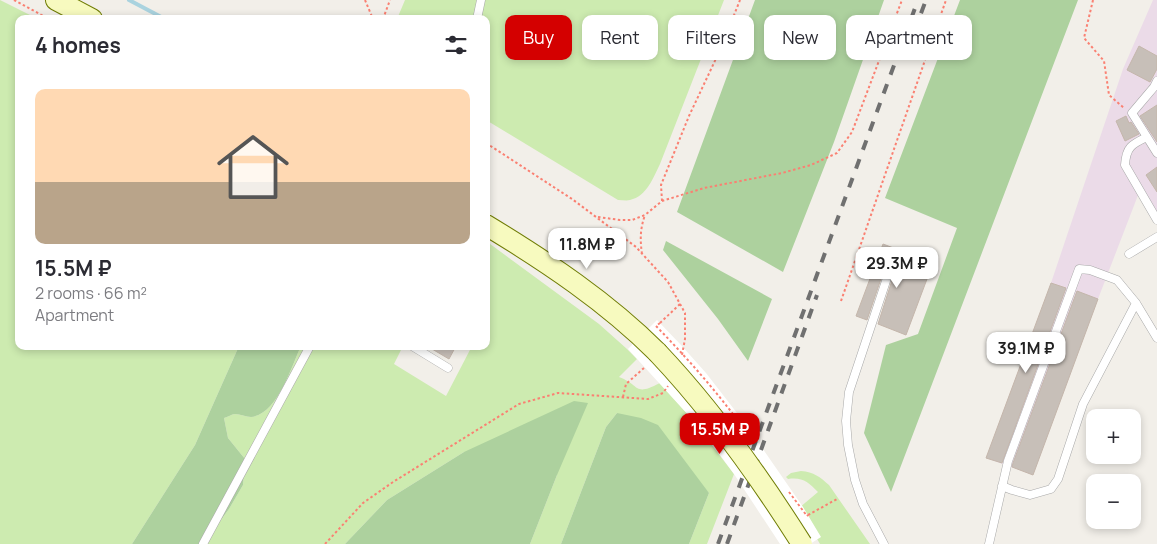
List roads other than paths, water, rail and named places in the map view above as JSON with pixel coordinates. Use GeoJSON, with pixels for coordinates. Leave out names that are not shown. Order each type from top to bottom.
{"type":"FeatureCollection","features":[{"type":"Feature","properties":{"kind":"main road"},"geometry":{"type":"LineString","coordinates":[[56,0],[84,15]]}},
{"type":"Feature","properties":{"kind":"main road"},"geometry":{"type":"LineString","coordinates":[[490,228],[567,277],[641,336],[650,361],[688,386],[748,464],[802,544]]}},
{"type":"Feature","properties":{"kind":"lane"},"geometry":{"type":"LineString","coordinates":[[478,15],[481,0]]}},
{"type":"Feature","properties":{"kind":"lane"},"geometry":{"type":"LineString","coordinates":[[1156,86],[1132,113],[1157,153]]}},
{"type":"Feature","properties":{"kind":"lane"},"geometry":{"type":"LineString","coordinates":[[1147,137],[1133,144],[1127,151],[1125,165],[1157,220]]}},
{"type":"Feature","properties":{"kind":"lane"},"geometry":{"type":"LineString","coordinates":[[1129,254],[1157,236]]}},
{"type":"Feature","properties":{"kind":"lane"},"geometry":{"type":"LineString","coordinates":[[884,544],[862,504],[848,445],[846,421],[848,392],[890,268]]}},
{"type":"Feature","properties":{"kind":"lane"},"geometry":{"type":"LineString","coordinates":[[989,544],[1008,461],[1078,269],[1090,270],[1117,280],[1136,303],[1157,338]]}},
{"type":"Feature","properties":{"kind":"lane"},"geometry":{"type":"LineString","coordinates":[[1002,486],[1030,494],[1051,489],[1058,479],[1083,404],[1136,303]]}},
{"type":"Feature","properties":{"kind":"lane"},"geometry":{"type":"LineString","coordinates":[[203,544],[308,350]]}},
{"type":"Feature","properties":{"kind":"lane"},"geometry":{"type":"LineString","coordinates":[[419,350],[448,368]]}},
{"type":"Feature","properties":{"kind":"waterway"},"geometry":{"type":"LineString","coordinates":[[129,0],[157,15]]}},
{"type":"Feature","properties":{"kind":"railway"},"geometry":{"type":"LineString","coordinates":[[718,544],[918,0]]}},
{"type":"Feature","properties":{"kind":"railway"},"geometry":{"type":"LineString","coordinates":[[920,15],[926,0]]}},
{"type":"Feature","properties":{"kind":"railway"},"geometry":{"type":"LineString","coordinates":[[727,544],[817,295]]}}]}
